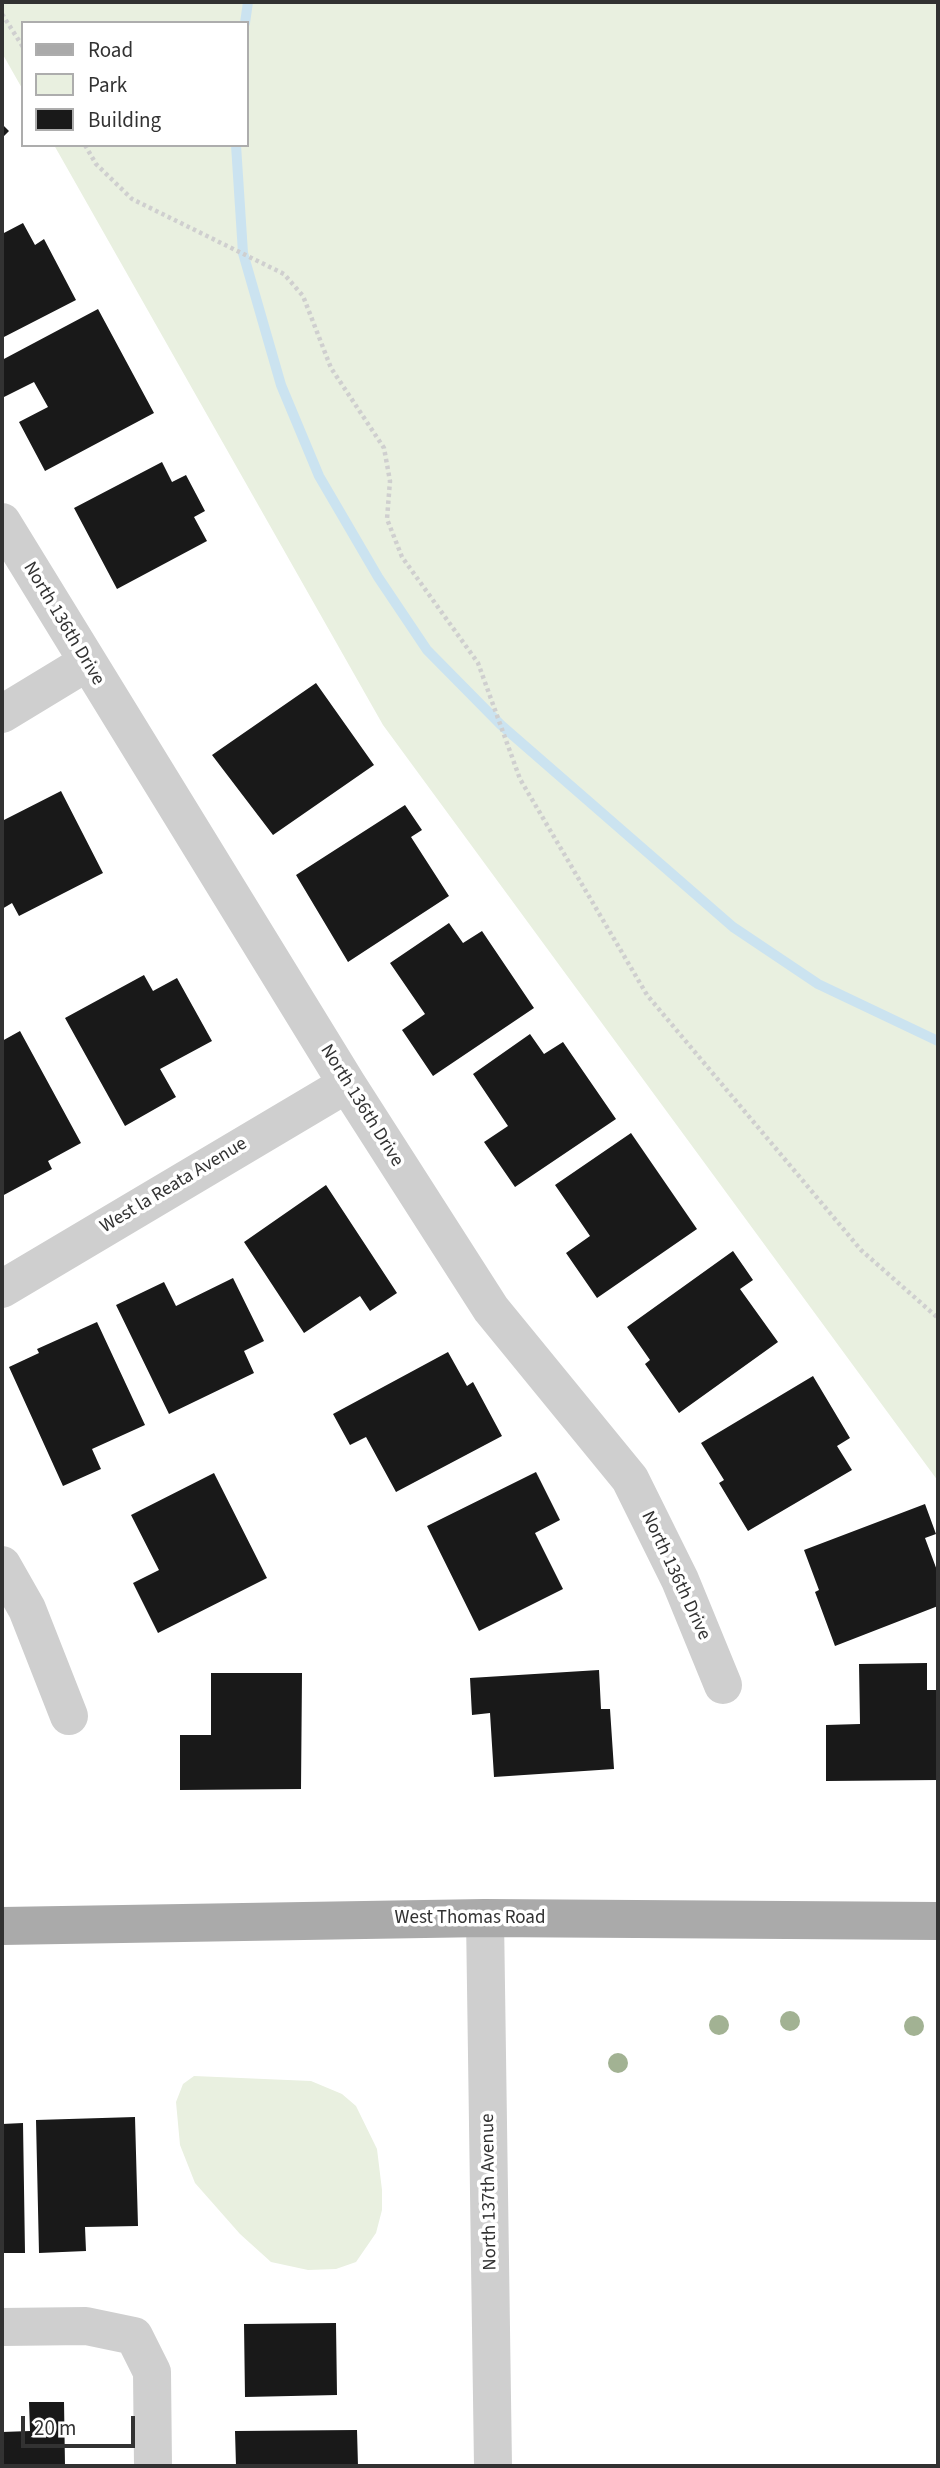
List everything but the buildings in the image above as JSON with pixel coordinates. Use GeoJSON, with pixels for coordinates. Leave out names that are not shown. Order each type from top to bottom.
{"type":"FeatureCollection","features":[{"type":"Feature","properties":{"kind":"main road","name":"West Thomas Road"},"geometry":{"type":"LineString","coordinates":[[2,1926],[485,1918],[938,1921]]}},
{"type":"Feature","properties":{"kind":"street","name":"North 136th Drive"},"geometry":{"type":"LineString","coordinates":[[2,522],[346,1084],[491,1309],[630,1479],[680,1580],[723,1685]]}},
{"type":"Feature","properties":{"kind":"street"},"geometry":{"type":"LineString","coordinates":[[2,715],[86,663]]}},
{"type":"Feature","properties":{"kind":"street","name":"West la Reata Avenue"},"geometry":{"type":"LineString","coordinates":[[2,1289],[346,1084]]}},
{"type":"Feature","properties":{"kind":"street"},"geometry":{"type":"LineString","coordinates":[[2,1565],[27,1609],[69,1716]]}},
{"type":"Feature","properties":{"kind":"street","name":"North 137th Avenue"},"geometry":{"type":"LineString","coordinates":[[485,1918],[493,2466]]}},
{"type":"Feature","properties":{"kind":"street"},"geometry":{"type":"LineString","coordinates":[[2,2327],[86,2326],[134,2336],[152,2372],[153,2466]]}},
{"type":"Feature","properties":{"kind":"path"},"geometry":{"type":"LineString","coordinates":[[2,13],[21,44]]}},
{"type":"Feature","properties":{"kind":"path"},"geometry":{"type":"LineString","coordinates":[[86,147],[96,164],[132,199],[285,274],[303,296],[331,368],[384,448],[390,481],[387,519],[402,557],[478,663],[520,779],[647,995],[861,1251],[938,1318]]}},
{"type":"Feature","properties":{"kind":"green space"},"geometry":{"type":"Polygon","coordinates":[[[2,2],[938,2],[938,1481],[383,725],[55,147],[248,147],[248,21],[21,21],[21,86],[2,53],[2,2]]]}},
{"type":"Feature","properties":{"kind":"green space"},"geometry":{"type":"Polygon","coordinates":[[[194,2076],[311,2081],[342,2094],[356,2106],[377,2149],[382,2210],[376,2233],[356,2262],[336,2269],[308,2270],[271,2262],[240,2234],[195,2183],[180,2145],[176,2102],[183,2084],[194,2076]]]}},
{"type":"Feature","properties":{"kind":"waterway"},"geometry":{"type":"LineString","coordinates":[[245,21],[248,2]]}},
{"type":"Feature","properties":{"kind":"waterway"},"geometry":{"type":"LineString","coordinates":[[236,147],[243,253],[281,385],[319,476],[378,577],[427,650],[501,725],[733,927],[818,984],[938,1041]]}}]}
